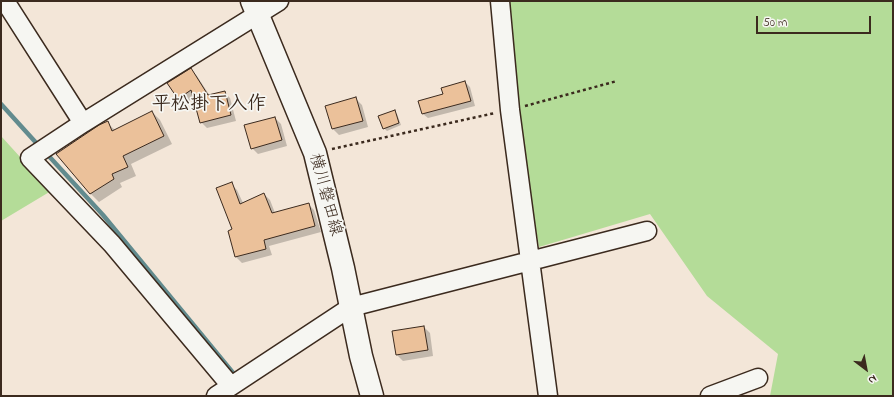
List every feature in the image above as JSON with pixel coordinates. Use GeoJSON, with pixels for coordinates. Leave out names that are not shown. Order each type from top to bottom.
{"type":"FeatureCollection","features":[{"type":"Feature","properties":{"kind":"main road","name":"横川磐田線"},"geometry":{"type":"LineString","coordinates":[[255,8],[315,153],[361,356],[372,396]]}},
{"type":"Feature","properties":{"kind":"street"},"geometry":{"type":"LineString","coordinates":[[5,1],[83,123]]}},
{"type":"Feature","properties":{"kind":"street"},"geometry":{"type":"LineString","coordinates":[[231,386],[112,244],[30,158],[255,8],[279,1]]}},
{"type":"Feature","properties":{"kind":"street"},"geometry":{"type":"LineString","coordinates":[[500,1],[510,110],[548,396]]}},
{"type":"Feature","properties":{"kind":"street"},"geometry":{"type":"LineString","coordinates":[[216,396],[351,307],[648,231]]}},
{"type":"Feature","properties":{"kind":"street"},"geometry":{"type":"LineString","coordinates":[[710,396],[758,378]]}},
{"type":"Feature","properties":{"kind":"path"},"geometry":{"type":"LineString","coordinates":[[315,153],[510,110],[617,81]]}},
{"type":"Feature","properties":{"kind":"green space"},"geometry":{"type":"Polygon","coordinates":[[[501,1],[893,1],[893,396],[770,396],[778,354],[707,296],[650,214],[539,247],[503,33],[501,1]]]}},
{"type":"Feature","properties":{"kind":"green space"},"geometry":{"type":"Polygon","coordinates":[[[1,136],[51,191],[1,221],[1,136]]]}},
{"type":"Feature","properties":{"kind":"building"},"geometry":{"type":"Polygon","coordinates":[[[191,68],[208,95],[225,91],[231,115],[200,123],[191,90],[178,99],[167,83],[191,68]]]}},
{"type":"Feature","properties":{"kind":"building"},"geometry":{"type":"Polygon","coordinates":[[[465,81],[471,101],[422,114],[418,101],[443,94],[441,88],[465,81]]]}},
{"type":"Feature","properties":{"kind":"building"},"geometry":{"type":"Polygon","coordinates":[[[356,97],[363,121],[332,129],[325,106],[356,97]]]}},
{"type":"Feature","properties":{"kind":"building"},"geometry":{"type":"Polygon","coordinates":[[[395,110],[399,123],[383,129],[378,116],[395,110]]]}},
{"type":"Feature","properties":{"kind":"building"},"geometry":{"type":"Polygon","coordinates":[[[152,111],[164,136],[123,156],[128,167],[112,174],[114,179],[90,194],[56,154],[99,125],[108,121],[112,131],[152,111]]]}},
{"type":"Feature","properties":{"kind":"building"},"geometry":{"type":"Polygon","coordinates":[[[275,117],[282,140],[251,149],[244,125],[275,117]]]}},
{"type":"Feature","properties":{"kind":"building"},"geometry":{"type":"Polygon","coordinates":[[[232,182],[240,204],[264,193],[272,213],[309,203],[315,226],[264,240],[266,249],[235,257],[228,231],[232,229],[216,188],[232,182]]]}},
{"type":"Feature","properties":{"kind":"building"},"geometry":{"type":"Polygon","coordinates":[[[424,326],[428,350],[396,355],[392,331],[424,326]]]}},
{"type":"Feature","properties":{"kind":"waterway"},"geometry":{"type":"LineString","coordinates":[[1,104],[39,146]]}},
{"type":"Feature","properties":{"kind":"waterway"},"geometry":{"type":"LineString","coordinates":[[46,153],[103,215],[234,374]]}},
{"type":"Feature","properties":{"kind":"district","name":"平松掛下入作"},"geometry":{"type":"Point","coordinates":[209,106]}}]}
